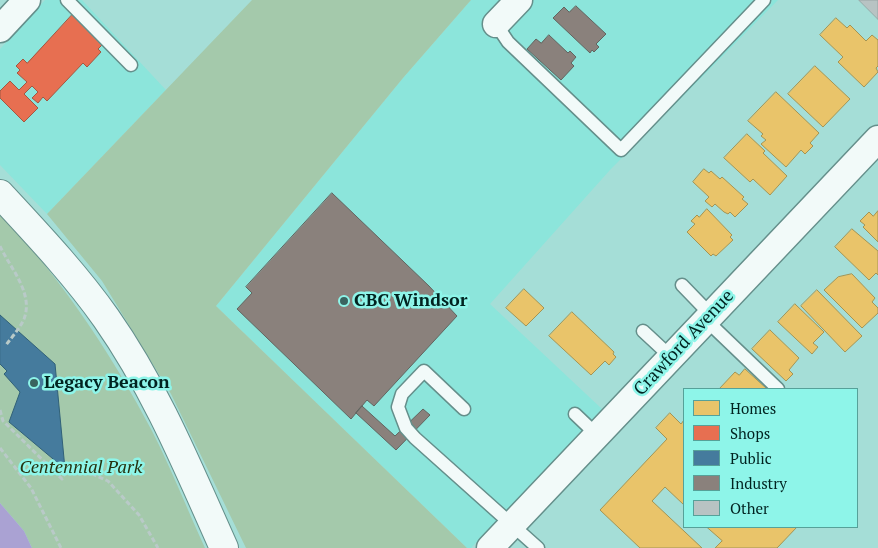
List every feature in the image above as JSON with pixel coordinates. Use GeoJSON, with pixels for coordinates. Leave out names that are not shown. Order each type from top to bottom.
{"type":"FeatureCollection","features":[{"type":"Feature","properties":{"kind":"main road"},"geometry":{"type":"LineString","coordinates":[[0,194],[61,261],[106,318],[154,397],[224,548]]}},
{"type":"Feature","properties":{"kind":"street"},"geometry":{"type":"LineString","coordinates":[[0,29],[26,0]]}},
{"type":"Feature","properties":{"kind":"street"},"geometry":{"type":"LineString","coordinates":[[496,24],[519,0]]}},
{"type":"Feature","properties":{"kind":"street","name":"Crawford Avenue"},"geometry":{"type":"LineString","coordinates":[[490,548],[878,139]]}},
{"type":"Feature","properties":{"kind":"lane"},"geometry":{"type":"LineString","coordinates":[[67,0],[131,65]]}},
{"type":"Feature","properties":{"kind":"lane"},"geometry":{"type":"LineString","coordinates":[[496,24],[508,42],[621,150],[764,0]]}},
{"type":"Feature","properties":{"kind":"lane"},"geometry":{"type":"LineString","coordinates":[[682,285],[709,318],[777,388]]}},
{"type":"Feature","properties":{"kind":"lane"},"geometry":{"type":"LineString","coordinates":[[643,331],[671,357]]}},
{"type":"Feature","properties":{"kind":"lane"},"geometry":{"type":"LineString","coordinates":[[464,409],[424,371],[402,394],[398,407],[406,428],[415,438],[511,526],[538,548]]}},
{"type":"Feature","properties":{"kind":"lane"},"geometry":{"type":"LineString","coordinates":[[575,414],[597,435]]}},
{"type":"Feature","properties":{"kind":"path"},"geometry":{"type":"LineString","coordinates":[[0,246],[24,289],[27,309],[24,321],[6,345]]}},
{"type":"Feature","properties":{"kind":"path"},"geometry":{"type":"LineString","coordinates":[[0,410],[3,421],[62,480],[70,464],[108,481],[139,515],[158,548]]}},
{"type":"Feature","properties":{"kind":"path"},"geometry":{"type":"LineString","coordinates":[[0,448],[31,488],[61,548]]}},
{"type":"Feature","properties":{"kind":"shaded area"},"geometry":{"type":"Polygon","coordinates":[[[45,0],[82,0],[166,90],[47,214],[0,165],[0,49],[45,0]]]}},
{"type":"Feature","properties":{"kind":"shaded area"},"geometry":{"type":"Polygon","coordinates":[[[471,0],[778,0],[610,170],[490,304],[602,409],[471,548],[467,548],[216,306],[403,78],[471,0]]]}},
{"type":"Feature","properties":{"kind":"shaded area"},"geometry":{"type":"Polygon","coordinates":[[[0,503],[24,531],[32,548],[0,548],[0,503]]]}},
{"type":"Feature","properties":{"kind":"green space"},"geometry":{"type":"Polygon","coordinates":[[[252,0],[471,0],[403,78],[216,306],[467,548],[246,548],[171,394],[102,281],[47,214],[252,0]]]}},
{"type":"Feature","properties":{"kind":"green space","name":"Centennial Park"},"geometry":{"type":"Polygon","coordinates":[[[0,213],[64,290],[102,345],[152,431],[205,548],[32,548],[24,531],[0,503],[0,213]]]}},
{"type":"Feature","properties":{"kind":"building: Homes"},"geometry":{"type":"Polygon","coordinates":[[[836,18],[847,28],[850,25],[866,41],[872,35],[878,40],[878,66],[876,68],[878,72],[864,87],[838,62],[843,57],[820,35],[836,18]]]}},
{"type":"Feature","properties":{"kind":"building: Homes"},"geometry":{"type":"Polygon","coordinates":[[[815,66],[850,99],[823,127],[788,94],[815,66]]]}},
{"type":"Feature","properties":{"kind":"building: Homes"},"geometry":{"type":"Polygon","coordinates":[[[776,92],[819,133],[810,143],[813,146],[805,154],[801,150],[786,167],[761,144],[766,140],[761,136],[763,134],[748,121],[776,92]]]}},
{"type":"Feature","properties":{"kind":"building: Homes"},"geometry":{"type":"Polygon","coordinates":[[[747,134],[765,151],[763,153],[787,176],[770,195],[753,179],[750,182],[724,158],[747,134]]]}},
{"type":"Feature","properties":{"kind":"building: Homes"},"geometry":{"type":"Polygon","coordinates":[[[704,169],[709,173],[711,171],[720,179],[722,177],[744,197],[742,199],[748,204],[735,217],[730,212],[728,214],[724,212],[715,204],[712,207],[705,201],[709,197],[693,182],[704,169]]]}},
{"type":"Feature","properties":{"kind":"building: Homes"},"geometry":{"type":"Polygon","coordinates":[[[707,209],[732,235],[730,237],[733,240],[716,256],[713,254],[711,256],[687,232],[695,224],[691,221],[697,215],[699,217],[707,209]]]}},
{"type":"Feature","properties":{"kind":"building: Homes"},"geometry":{"type":"Polygon","coordinates":[[[878,211],[878,242],[863,227],[865,225],[860,221],[869,212],[873,216],[878,211]]]}},
{"type":"Feature","properties":{"kind":"building: Homes"},"geometry":{"type":"Polygon","coordinates":[[[852,229],[878,251],[878,275],[876,273],[869,280],[835,247],[852,229]]]}},
{"type":"Feature","properties":{"kind":"building: Homes"},"geometry":{"type":"Polygon","coordinates":[[[852,274],[875,298],[872,302],[878,308],[878,313],[862,328],[824,290],[838,277],[852,274]]]}},
{"type":"Feature","properties":{"kind":"building: Homes"},"geometry":{"type":"Polygon","coordinates":[[[524,289],[544,308],[526,326],[506,308],[524,289]]]}},
{"type":"Feature","properties":{"kind":"building: Homes"},"geometry":{"type":"Polygon","coordinates":[[[817,290],[862,336],[845,352],[801,306],[817,290]]]}},
{"type":"Feature","properties":{"kind":"building: Homes"},"geometry":{"type":"Polygon","coordinates":[[[795,304],[824,332],[813,343],[818,347],[812,354],[778,322],[795,304]]]}},
{"type":"Feature","properties":{"kind":"building: Homes"},"geometry":{"type":"Polygon","coordinates":[[[572,312],[614,352],[613,354],[616,357],[609,365],[605,361],[591,375],[549,336],[572,312]]]}},
{"type":"Feature","properties":{"kind":"building: Homes"},"geometry":{"type":"Polygon","coordinates":[[[770,330],[799,358],[789,370],[793,374],[786,381],[752,349],[770,330]]]}},
{"type":"Feature","properties":{"kind":"building: Homes"},"geometry":{"type":"Polygon","coordinates":[[[745,369],[766,388],[720,388],[735,372],[739,375],[745,369]]]}},
{"type":"Feature","properties":{"kind":"building: Homes"},"geometry":{"type":"Polygon","coordinates":[[[670,413],[681,424],[683,421],[683,504],[665,487],[652,501],[702,548],[640,548],[600,510],[667,439],[656,428],[670,413]]]}},
{"type":"Feature","properties":{"kind":"building: Homes"},"geometry":{"type":"Polygon","coordinates":[[[708,528],[796,528],[777,548],[715,548],[722,541],[708,528]]]}},
{"type":"Feature","properties":{"kind":"building: Shops"},"geometry":{"type":"Polygon","coordinates":[[[73,14],[104,43],[98,49],[101,52],[87,67],[83,63],[47,101],[43,97],[38,103],[32,98],[38,92],[32,86],[24,94],[38,108],[24,122],[0,98],[0,91],[10,81],[19,90],[27,82],[17,73],[20,70],[16,66],[23,59],[27,63],[73,14]]]}},
{"type":"Feature","properties":{"kind":"building: Public","name":"Legacy Beacon"},"geometry":{"type":"Polygon","coordinates":[[[0,315],[55,364],[65,469],[9,422],[20,392],[4,374],[7,371],[0,364],[0,315]]]}},
{"type":"Feature","properties":{"kind":"building: Industry"},"geometry":{"type":"Polygon","coordinates":[[[576,6],[606,34],[596,44],[599,47],[594,52],[592,50],[590,53],[553,18],[564,7],[569,12],[576,6]]]}},
{"type":"Feature","properties":{"kind":"building: Industry"},"geometry":{"type":"Polygon","coordinates":[[[549,35],[568,53],[570,51],[576,57],[571,63],[574,66],[561,80],[527,49],[536,39],[541,43],[549,35]]]}},
{"type":"Feature","properties":{"kind":"building: Industry","name":"CBC Windsor"},"geometry":{"type":"Polygon","coordinates":[[[332,193],[429,286],[457,316],[374,406],[367,400],[351,419],[237,309],[252,293],[246,287],[332,193]]]}},
{"type":"Feature","properties":{"kind":"building: Industry"},"geometry":{"type":"Polygon","coordinates":[[[362,406],[395,436],[423,409],[430,415],[396,450],[356,413],[362,406]]]}},
{"type":"Feature","properties":{"kind":"building: Other"},"geometry":{"type":"Polygon","coordinates":[[[859,0],[878,0],[878,19],[859,0]]]}},
{"type":"Feature","properties":{"kind":"place","name":"CBC Windsor"},"geometry":{"type":"Point","coordinates":[344,301]}},
{"type":"Feature","properties":{"kind":"place","name":"Legacy Beacon"},"geometry":{"type":"Point","coordinates":[34,383]}}]}
